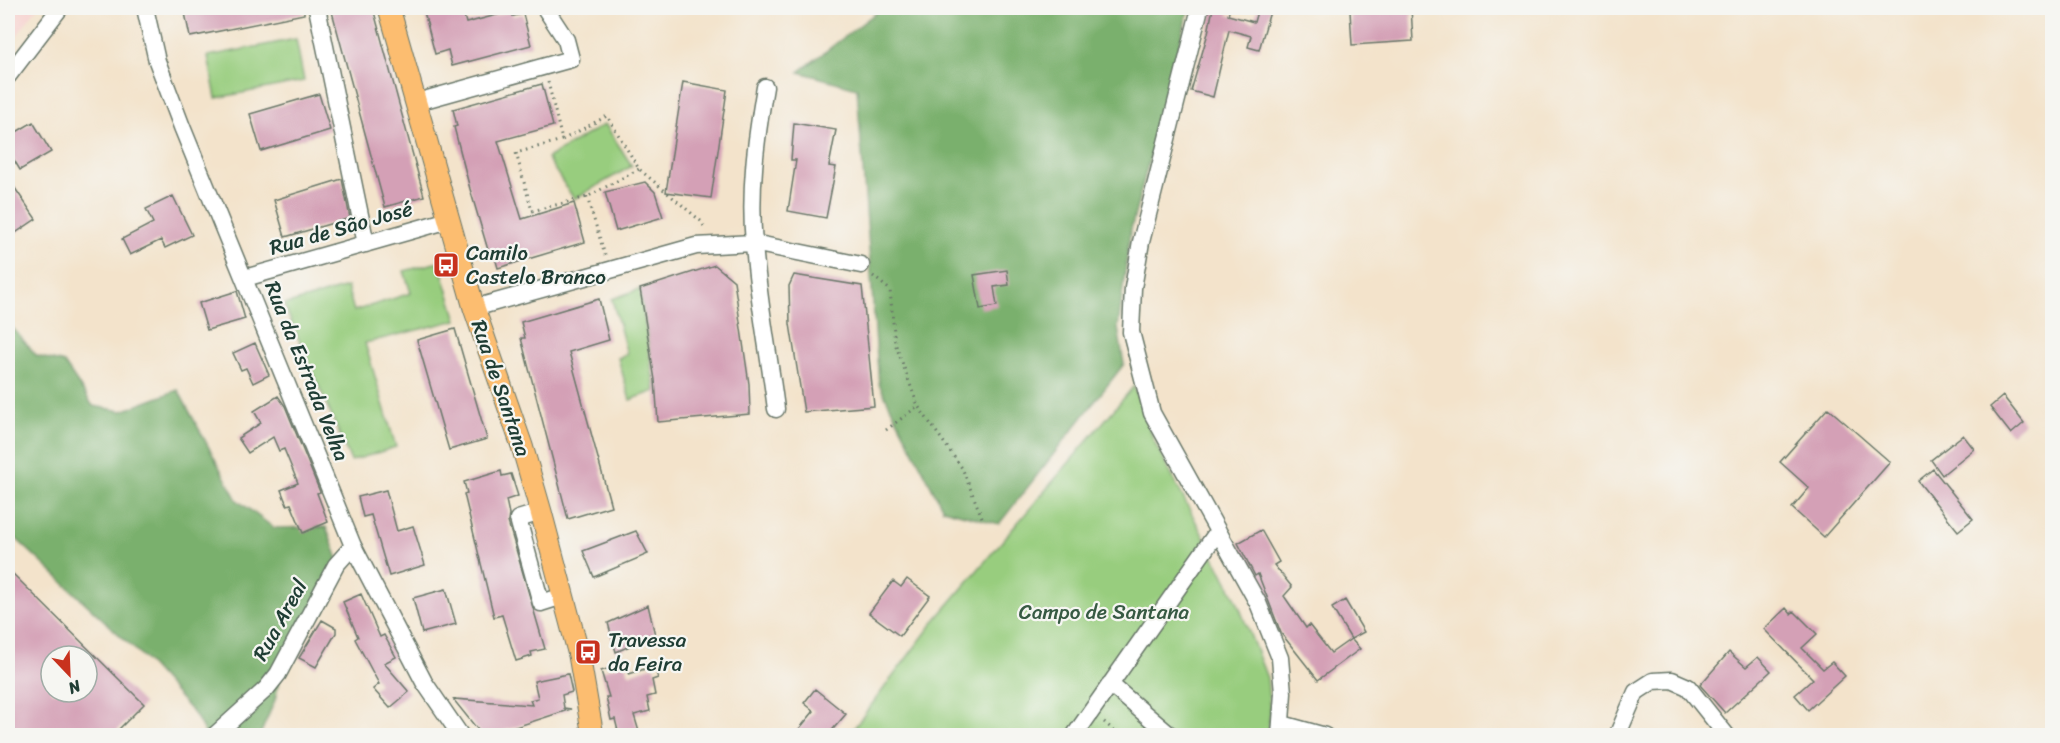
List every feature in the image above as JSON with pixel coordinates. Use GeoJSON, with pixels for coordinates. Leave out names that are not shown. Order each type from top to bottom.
{"type":"FeatureCollection","features":[{"type":"Feature","properties":{"kind":"main road","name":"Rua de Santana"},"geometry":{"type":"LineString","coordinates":[[389,8],[474,308],[522,446],[541,512],[579,655],[593,735]]}},
{"type":"Feature","properties":{"kind":"street"},"geometry":{"type":"LineString","coordinates":[[8,76],[60,8]]}},
{"type":"Feature","properties":{"kind":"street","name":"Rua da Estrada Velha"},"geometry":{"type":"LineString","coordinates":[[145,8],[157,61],[353,546],[424,682],[461,735]]}},
{"type":"Feature","properties":{"kind":"street"},"geometry":{"type":"LineString","coordinates":[[316,8],[366,244]]}},
{"type":"Feature","properties":{"kind":"street"},"geometry":{"type":"LineString","coordinates":[[417,102],[571,59],[566,40],[545,8]]}},
{"type":"Feature","properties":{"kind":"street"},"geometry":{"type":"LineString","coordinates":[[1200,8],[1141,242],[1133,288],[1131,332],[1152,413],[1258,603],[1280,658],[1283,693],[1281,730],[1325,735]]}},
{"type":"Feature","properties":{"kind":"street"},"geometry":{"type":"LineString","coordinates":[[765,87],[756,148],[752,199],[753,243],[776,409]]}},
{"type":"Feature","properties":{"kind":"street","name":"Rua de São José"},"geometry":{"type":"LineString","coordinates":[[245,278],[450,220]]}},
{"type":"Feature","properties":{"kind":"street"},"geometry":{"type":"LineString","coordinates":[[474,308],[696,246],[753,243],[861,265]]}},
{"type":"Feature","properties":{"kind":"street"},"geometry":{"type":"LineString","coordinates":[[1074,735],[1218,531]]}},
{"type":"Feature","properties":{"kind":"street","name":"Rua Areal"},"geometry":{"type":"LineString","coordinates":[[214,735],[266,689],[278,674],[336,565],[353,546]]}},
{"type":"Feature","properties":{"kind":"street"},"geometry":{"type":"LineString","coordinates":[[1617,735],[1636,692],[1653,681],[1672,680],[1688,687],[1727,735]]}},
{"type":"Feature","properties":{"kind":"street"},"geometry":{"type":"LineString","coordinates":[[1110,684],[1171,735]]}},
{"type":"Feature","properties":{"kind":"path"},"geometry":{"type":"LineString","coordinates":[[544,66],[561,140]]}},
{"type":"Feature","properties":{"kind":"path"},"geometry":{"type":"LineString","coordinates":[[639,169],[586,197],[532,211],[516,153],[561,140],[607,116],[639,169],[702,222],[711,245]]}},
{"type":"Feature","properties":{"kind":"path"},"geometry":{"type":"LineString","coordinates":[[586,197],[610,271]]}},
{"type":"Feature","properties":{"kind":"path"},"geometry":{"type":"LineString","coordinates":[[861,265],[890,290],[895,343],[918,406],[962,468],[983,520]]}},
{"type":"Feature","properties":{"kind":"path"},"geometry":{"type":"LineString","coordinates":[[886,430],[918,406]]}},
{"type":"Feature","properties":{"kind":"path"},"geometry":{"type":"LineString","coordinates":[[1091,711],[1120,735]]}},
{"type":"Feature","properties":{"kind":"shaded area"},"geometry":{"type":"Polygon","coordinates":[[[8,8],[37,8],[8,48],[8,8]]]}},
{"type":"Feature","properties":{"kind":"green space"},"geometry":{"type":"Polygon","coordinates":[[[882,8],[1189,8],[1130,233],[1118,328],[1124,364],[999,524],[943,509],[879,384],[857,88],[799,72],[882,8]]]}},
{"type":"Feature","properties":{"kind":"green space"},"geometry":{"type":"Polygon","coordinates":[[[296,39],[304,81],[216,98],[208,56],[296,39]]]}},
{"type":"Feature","properties":{"kind":"green space"},"geometry":{"type":"Polygon","coordinates":[[[605,124],[632,166],[574,199],[547,158],[605,124]]]}},
{"type":"Feature","properties":{"kind":"green space"},"geometry":{"type":"Polygon","coordinates":[[[439,262],[457,320],[365,343],[396,447],[351,461],[284,305],[347,287],[354,311],[411,293],[404,271],[439,262]]]}},
{"type":"Feature","properties":{"kind":"green space"},"geometry":{"type":"Polygon","coordinates":[[[640,289],[655,391],[630,400],[618,358],[627,354],[612,299],[640,289]]]}},
{"type":"Feature","properties":{"kind":"green space"},"geometry":{"type":"Polygon","coordinates":[[[8,323],[37,356],[64,363],[93,406],[122,411],[178,390],[237,500],[274,528],[326,527],[338,559],[332,591],[283,659],[275,700],[260,735],[206,735],[195,715],[141,655],[8,531],[8,323]]]}},
{"type":"Feature","properties":{"kind":"green space","name":"Campo de Santana"},"geometry":{"type":"Polygon","coordinates":[[[1134,386],[1154,441],[1237,601],[1267,678],[1270,711],[1268,735],[848,736],[936,619],[1134,386]]]}},
{"type":"Feature","properties":{"kind":"building"},"geometry":{"type":"Polygon","coordinates":[[[184,8],[304,8],[304,14],[190,37],[184,8]]]}},
{"type":"Feature","properties":{"kind":"building"},"geometry":{"type":"Polygon","coordinates":[[[331,8],[373,8],[424,196],[385,207],[331,8]]]}},
{"type":"Feature","properties":{"kind":"building"},"geometry":{"type":"Polygon","coordinates":[[[423,8],[462,8],[466,23],[512,11],[513,16],[523,14],[531,45],[452,66],[448,50],[435,54],[423,8]]]}},
{"type":"Feature","properties":{"kind":"building"},"geometry":{"type":"Polygon","coordinates":[[[1213,8],[1230,8],[1228,15],[1254,22],[1258,8],[1271,8],[1259,50],[1248,47],[1251,36],[1229,30],[1213,97],[1191,91],[1213,8]]]}},
{"type":"Feature","properties":{"kind":"building"},"geometry":{"type":"Polygon","coordinates":[[[1411,8],[1413,41],[1352,45],[1350,11],[1411,8]]]}},
{"type":"Feature","properties":{"kind":"building"},"geometry":{"type":"Polygon","coordinates":[[[683,82],[727,90],[711,198],[666,192],[683,82]]]}},
{"type":"Feature","properties":{"kind":"building"},"geometry":{"type":"Polygon","coordinates":[[[542,84],[553,126],[498,141],[522,219],[574,203],[585,242],[498,268],[493,250],[488,250],[470,189],[454,127],[457,126],[453,109],[542,84]]]}},
{"type":"Feature","properties":{"kind":"building"},"geometry":{"type":"Polygon","coordinates":[[[319,94],[330,130],[261,151],[250,114],[319,94]]]}},
{"type":"Feature","properties":{"kind":"building"},"geometry":{"type":"Polygon","coordinates":[[[33,122],[51,152],[20,170],[8,150],[8,137],[33,122]]]}},
{"type":"Feature","properties":{"kind":"building"},"geometry":{"type":"Polygon","coordinates":[[[794,123],[836,130],[829,166],[836,167],[826,218],[788,211],[796,160],[791,160],[794,123]]]}},
{"type":"Feature","properties":{"kind":"building"},"geometry":{"type":"Polygon","coordinates":[[[8,178],[36,219],[8,238],[8,178]]]}},
{"type":"Feature","properties":{"kind":"building"},"geometry":{"type":"Polygon","coordinates":[[[342,179],[350,218],[285,237],[274,200],[342,179]]]}},
{"type":"Feature","properties":{"kind":"building"},"geometry":{"type":"Polygon","coordinates":[[[645,182],[655,192],[663,217],[616,231],[605,192],[645,182]]]}},
{"type":"Feature","properties":{"kind":"building"},"geometry":{"type":"Polygon","coordinates":[[[173,196],[192,235],[165,248],[161,240],[130,255],[122,239],[153,223],[146,209],[173,196]]]}},
{"type":"Feature","properties":{"kind":"building"},"geometry":{"type":"Polygon","coordinates":[[[715,265],[734,281],[749,384],[750,414],[658,422],[655,380],[640,289],[715,265]]]}},
{"type":"Feature","properties":{"kind":"building"},"geometry":{"type":"Polygon","coordinates":[[[1007,270],[1009,285],[994,287],[997,306],[980,309],[974,275],[1007,270]]]}},
{"type":"Feature","properties":{"kind":"building"},"geometry":{"type":"Polygon","coordinates":[[[794,275],[862,286],[874,406],[804,412],[790,324],[789,286],[794,275]]]}},
{"type":"Feature","properties":{"kind":"building"},"geometry":{"type":"Polygon","coordinates":[[[237,291],[245,319],[207,330],[199,303],[237,291]]]}},
{"type":"Feature","properties":{"kind":"building"},"geometry":{"type":"Polygon","coordinates":[[[599,299],[609,340],[569,352],[611,506],[568,519],[521,338],[525,338],[521,322],[599,299]]]}},
{"type":"Feature","properties":{"kind":"building"},"geometry":{"type":"Polygon","coordinates":[[[455,329],[487,439],[449,450],[417,340],[455,329]]]}},
{"type":"Feature","properties":{"kind":"building"},"geometry":{"type":"Polygon","coordinates":[[[255,343],[269,375],[253,383],[246,368],[241,370],[233,353],[255,343]]]}},
{"type":"Feature","properties":{"kind":"building"},"geometry":{"type":"Polygon","coordinates":[[[278,396],[285,406],[320,492],[317,493],[328,522],[303,533],[291,504],[287,505],[281,490],[298,483],[284,449],[279,451],[273,437],[248,453],[238,438],[261,423],[254,411],[278,396]]]}},
{"type":"Feature","properties":{"kind":"building"},"geometry":{"type":"Polygon","coordinates":[[[2003,396],[2024,423],[2011,434],[1990,407],[2003,396]]]}},
{"type":"Feature","properties":{"kind":"building"},"geometry":{"type":"Polygon","coordinates":[[[1828,408],[1890,462],[1824,537],[1792,508],[1809,488],[1780,462],[1828,408]]]}},
{"type":"Feature","properties":{"kind":"building"},"geometry":{"type":"Polygon","coordinates":[[[1963,435],[1974,449],[1942,475],[1931,460],[1963,435]]]}},
{"type":"Feature","properties":{"kind":"building"},"geometry":{"type":"Polygon","coordinates":[[[1933,469],[1973,519],[1958,531],[1918,481],[1933,469]]]}},
{"type":"Feature","properties":{"kind":"building"},"geometry":{"type":"Polygon","coordinates":[[[501,471],[502,476],[511,474],[518,496],[506,500],[508,522],[545,649],[531,652],[532,656],[516,661],[502,615],[494,617],[464,494],[467,493],[464,482],[501,471]]]}},
{"type":"Feature","properties":{"kind":"building"},"geometry":{"type":"Polygon","coordinates":[[[386,490],[397,531],[413,526],[425,565],[389,576],[371,515],[363,517],[358,497],[386,490]]]}},
{"type":"Feature","properties":{"kind":"building"},"geometry":{"type":"Polygon","coordinates":[[[1261,530],[1279,562],[1274,565],[1292,587],[1284,596],[1306,628],[1309,625],[1331,653],[1351,639],[1360,649],[1318,680],[1281,633],[1258,574],[1255,576],[1238,543],[1261,530]]]}},
{"type":"Feature","properties":{"kind":"building"},"geometry":{"type":"Polygon","coordinates":[[[636,531],[648,554],[594,577],[583,551],[636,531]]]}},
{"type":"Feature","properties":{"kind":"building"},"geometry":{"type":"Polygon","coordinates":[[[8,569],[84,644],[39,644],[39,704],[99,704],[99,659],[144,704],[113,735],[17,735],[8,726],[8,569]]]}},
{"type":"Feature","properties":{"kind":"building"},"geometry":{"type":"Polygon","coordinates":[[[907,579],[930,596],[900,636],[869,613],[893,581],[901,587],[907,579]]]}},
{"type":"Feature","properties":{"kind":"building"},"geometry":{"type":"Polygon","coordinates":[[[446,589],[456,624],[422,633],[413,598],[446,589]]]}},
{"type":"Feature","properties":{"kind":"building"},"geometry":{"type":"Polygon","coordinates":[[[361,594],[380,637],[384,635],[396,657],[384,663],[409,692],[390,708],[373,689],[379,684],[355,639],[358,637],[343,602],[361,594]]]}},
{"type":"Feature","properties":{"kind":"building"},"geometry":{"type":"Polygon","coordinates":[[[1345,600],[1364,632],[1351,639],[1332,608],[1345,600]]]}},
{"type":"Feature","properties":{"kind":"building"},"geometry":{"type":"Polygon","coordinates":[[[648,605],[655,635],[616,652],[608,623],[648,605]]]}},
{"type":"Feature","properties":{"kind":"building"},"geometry":{"type":"Polygon","coordinates":[[[1786,608],[1791,614],[1794,611],[1817,634],[1802,648],[1823,669],[1832,662],[1845,676],[1808,710],[1795,695],[1813,679],[1764,629],[1786,608]]]}},
{"type":"Feature","properties":{"kind":"building"},"geometry":{"type":"Polygon","coordinates":[[[322,620],[336,628],[336,633],[316,667],[299,658],[322,620]]]}},
{"type":"Feature","properties":{"kind":"building"},"geometry":{"type":"Polygon","coordinates":[[[1729,652],[1746,667],[1758,657],[1771,671],[1725,713],[1700,685],[1729,652]]]}},
{"type":"Feature","properties":{"kind":"building"},"geometry":{"type":"Polygon","coordinates":[[[626,663],[629,674],[654,666],[658,678],[652,680],[655,695],[647,697],[650,711],[634,715],[640,735],[619,735],[615,719],[611,720],[606,697],[609,697],[601,671],[626,663]]]}},
{"type":"Feature","properties":{"kind":"building"},"geometry":{"type":"Polygon","coordinates":[[[568,674],[572,692],[562,695],[564,708],[571,709],[491,735],[482,735],[453,699],[532,705],[530,700],[538,698],[534,681],[568,674]]]}},
{"type":"Feature","properties":{"kind":"building"},"geometry":{"type":"Polygon","coordinates":[[[815,689],[846,714],[828,735],[794,735],[814,711],[804,703],[815,689]]]}},
{"type":"Feature","properties":{"kind":"place","name":"Camilo Castelo Branco"},"geometry":{"type":"Point","coordinates":[446,265]}},
{"type":"Feature","properties":{"kind":"place","name":"Travessa da Feira"},"geometry":{"type":"Point","coordinates":[588,652]}}]}
